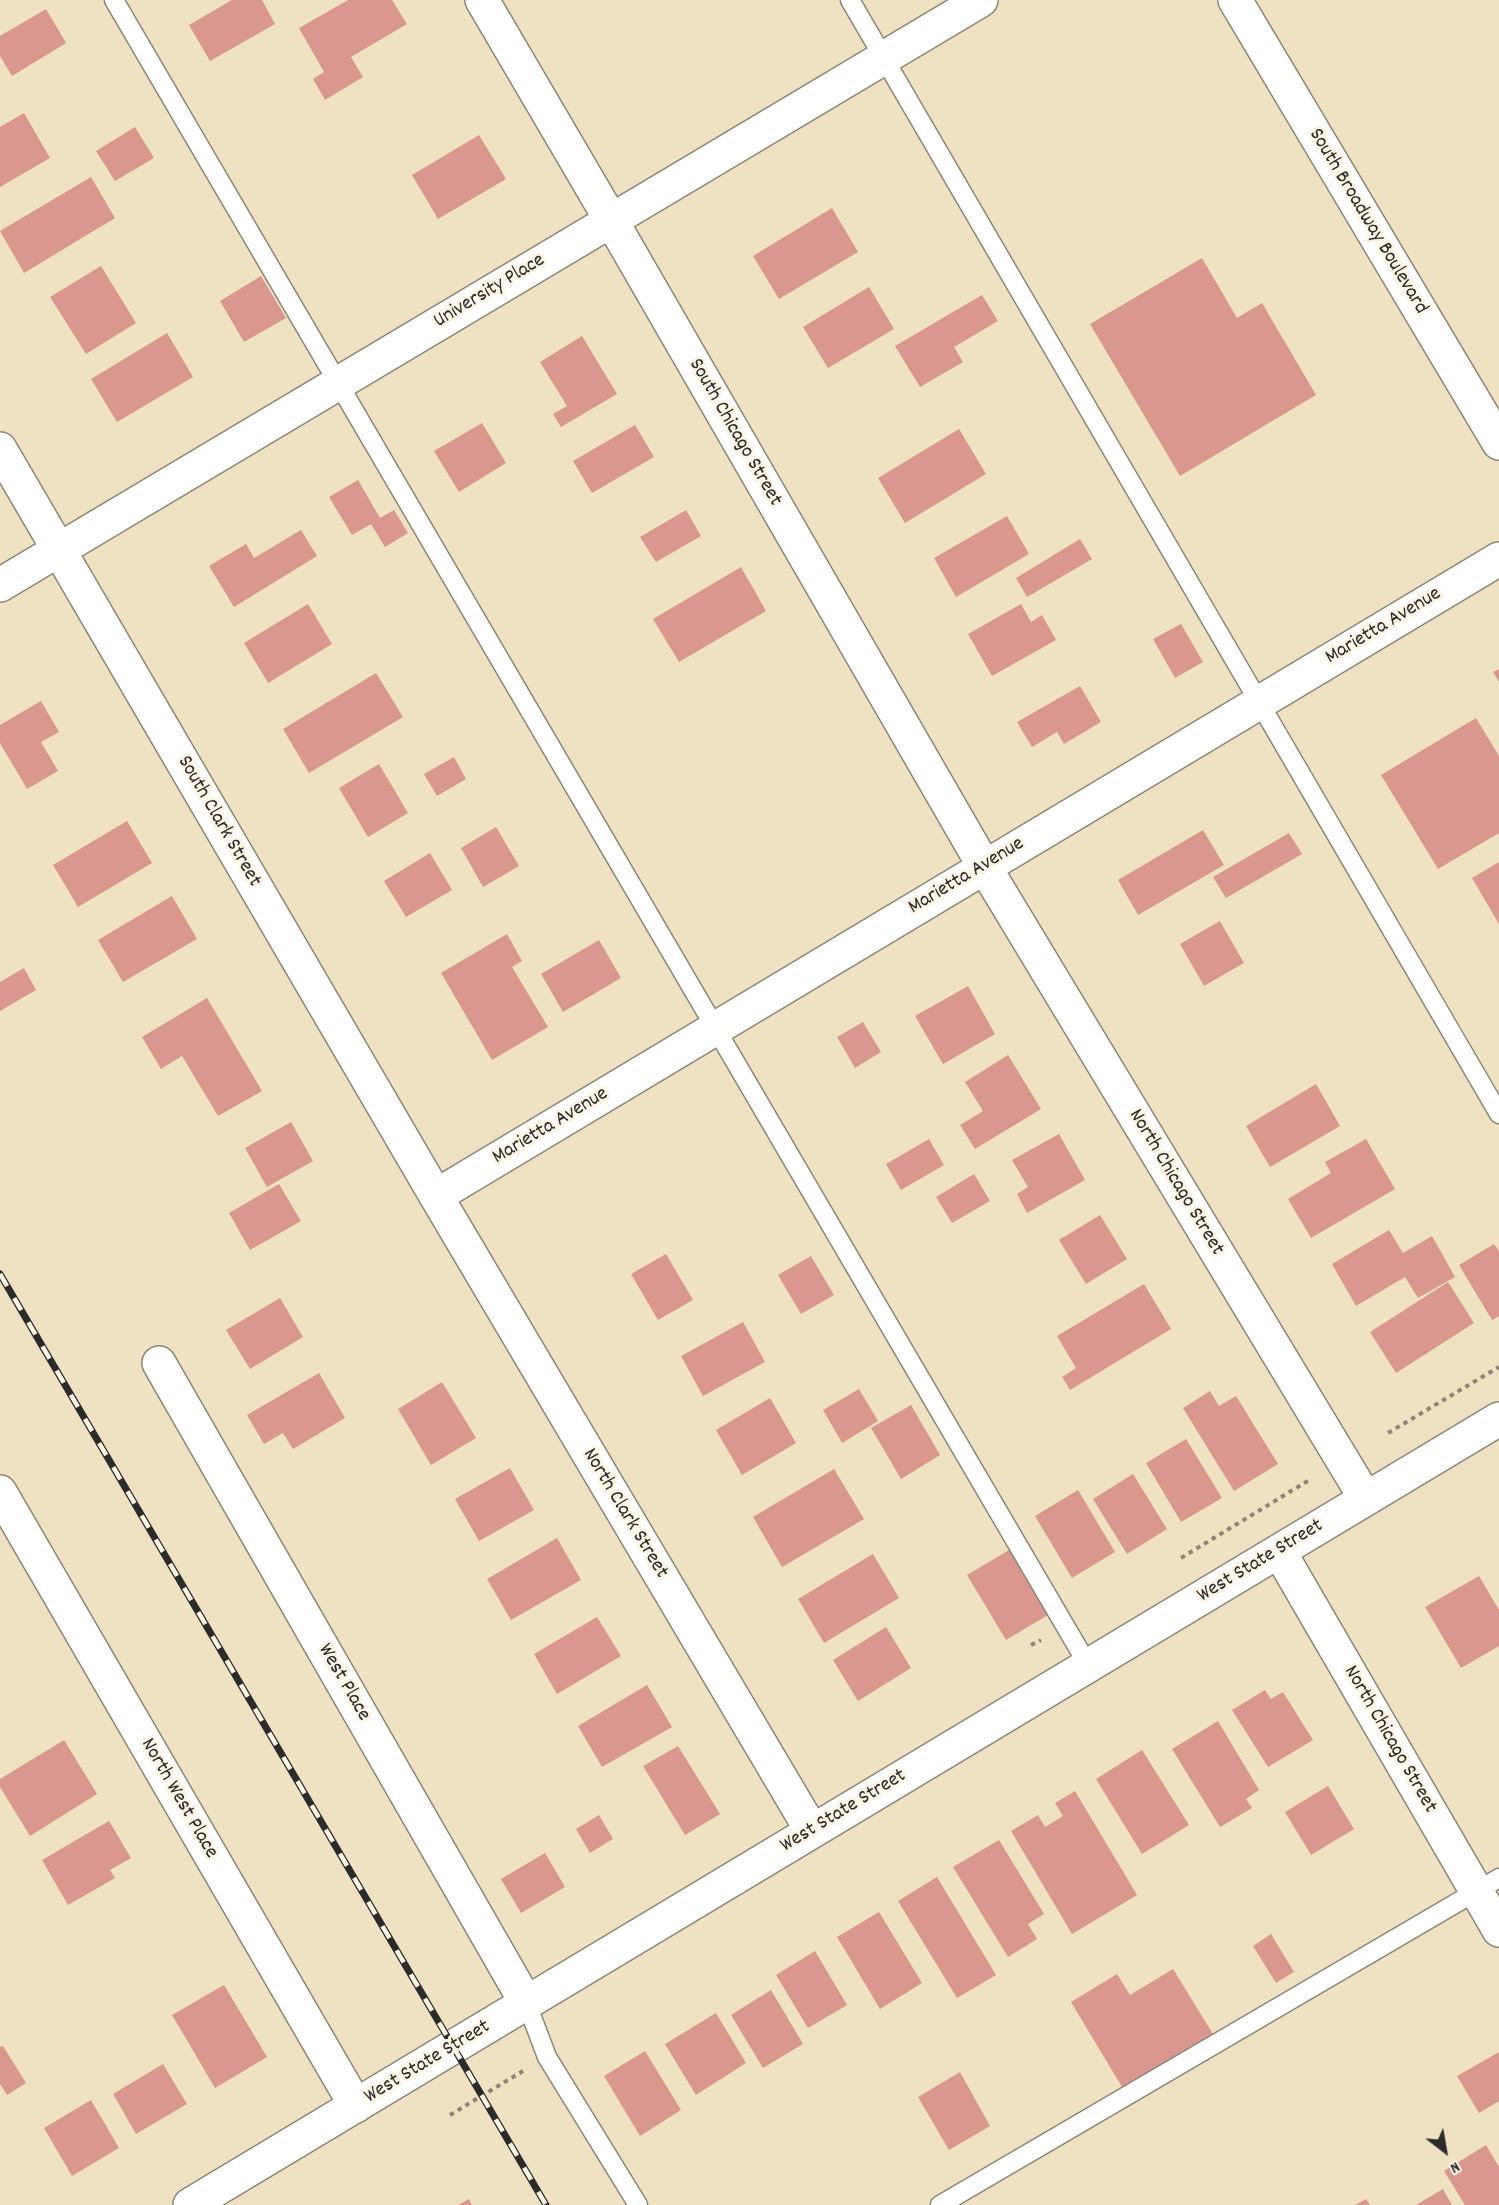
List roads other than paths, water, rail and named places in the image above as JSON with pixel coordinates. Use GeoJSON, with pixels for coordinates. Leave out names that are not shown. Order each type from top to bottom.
{"type":"FeatureCollection","features":[{"type":"Feature","properties":{"kind":"street","name":"South Chicago Street"},"geometry":{"type":"LineString","coordinates":[[482,0],[984,866]]}},
{"type":"Feature","properties":{"kind":"street","name":"University Place"},"geometry":{"type":"LineString","coordinates":[[0,585],[981,0]]}},
{"type":"Feature","properties":{"kind":"street","name":"South Broadway Boulevard"},"geometry":{"type":"LineString","coordinates":[[1235,0],[1499,443]]}},
{"type":"Feature","properties":{"kind":"street","name":"South Clark Street"},"geometry":{"type":"LineString","coordinates":[[0,448],[436,1196]]}},
{"type":"Feature","properties":{"kind":"street","name":"Marietta Avenue"},"geometry":{"type":"LineString","coordinates":[[436,1196],[1499,559]]}},
{"type":"Feature","properties":{"kind":"street","name":"North Chicago Street"},"geometry":{"type":"LineString","coordinates":[[984,866],[1366,1499]]}},
{"type":"Feature","properties":{"kind":"street","name":"North Clark Street"},"geometry":{"type":"LineString","coordinates":[[436,1196],[812,1831]]}},
{"type":"Feature","properties":{"kind":"street","name":"West Place"},"geometry":{"type":"LineString","coordinates":[[159,1364],[527,2004]]}},
{"type":"Feature","properties":{"kind":"street","name":"West State Street"},"geometry":{"type":"LineString","coordinates":[[190,2205],[1499,1419]]}},
{"type":"Feature","properties":{"kind":"street","name":"North West Place"},"geometry":{"type":"LineString","coordinates":[[0,1492],[356,2106]]}},
{"type":"Feature","properties":{"kind":"street","name":"North Chicago Street"},"geometry":{"type":"LineString","coordinates":[[1279,1551],[1488,1884],[1499,1930]]}},
{"type":"Feature","properties":{"kind":"lane"},"geometry":{"type":"LineString","coordinates":[[114,0],[1088,1665]]}},
{"type":"Feature","properties":{"kind":"lane"},"geometry":{"type":"LineString","coordinates":[[849,0],[1499,1114]]}},
{"type":"Feature","properties":{"kind":"lane"},"geometry":{"type":"LineString","coordinates":[[940,2205],[1488,1884]]}},
{"type":"Feature","properties":{"kind":"lane"},"geometry":{"type":"LineString","coordinates":[[527,2004],[547,2057],[638,2205]]}},
{"type":"Feature","properties":{"kind":"railway"},"geometry":{"type":"LineString","coordinates":[[0,1274],[546,2205]]}}]}
